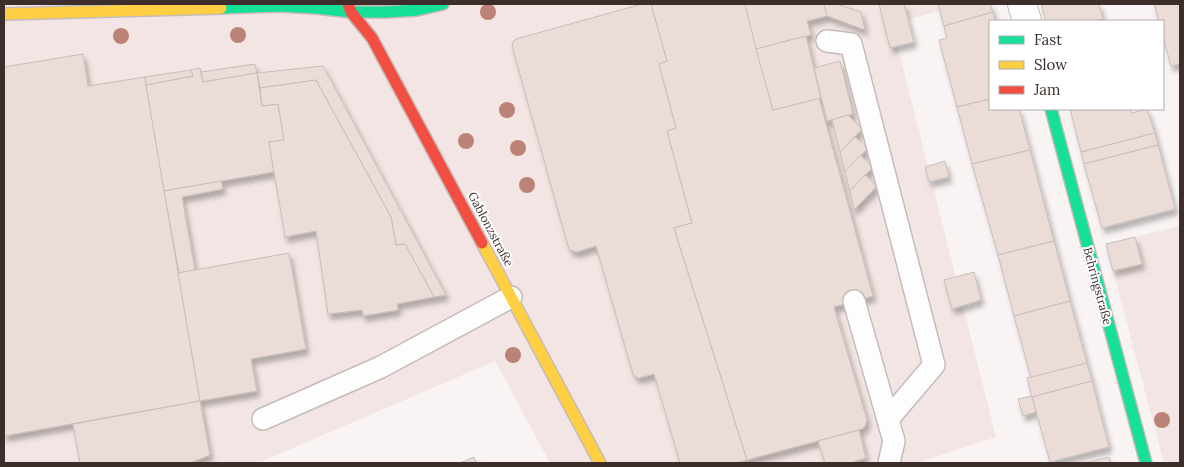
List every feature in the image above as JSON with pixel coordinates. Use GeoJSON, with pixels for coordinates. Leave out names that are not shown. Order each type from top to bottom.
{"type":"FeatureCollection","features":[{"type":"Feature","properties":{"kind":"street"},"geometry":{"type":"LineString","coordinates":[[4,14],[280,6],[350,8],[386,12],[417,10],[443,4]]}},
{"type":"Feature","properties":{"kind":"street"},"geometry":{"type":"LineString","coordinates":[[1022,4],[1027,20]]}},
{"type":"Feature","properties":{"kind":"street","name":"Gablonzstraße"},"geometry":{"type":"LineString","coordinates":[[350,8],[372,38],[600,463]]}},
{"type":"Feature","properties":{"kind":"street","name":"Behringstraße"},"geometry":{"type":"LineString","coordinates":[[1050,110],[1146,463]]}},
{"type":"Feature","properties":{"kind":"lane"},"geometry":{"type":"LineString","coordinates":[[827,41],[851,44],[934,365],[888,419]]}},
{"type":"Feature","properties":{"kind":"lane"},"geometry":{"type":"LineString","coordinates":[[263,419],[381,367],[511,297]]}},
{"type":"Feature","properties":{"kind":"lane"},"geometry":{"type":"LineString","coordinates":[[854,302],[894,441],[889,463]]}},
{"type":"Feature","properties":{"kind":"shaded area"},"geometry":{"type":"Polygon","coordinates":[[[4,4],[964,4],[892,24],[996,437],[917,463],[550,463],[495,361],[258,463],[4,463],[4,4]]]}},
{"type":"Feature","properties":{"kind":"shaded area"},"geometry":{"type":"Polygon","coordinates":[[[1180,226],[1180,463],[1164,463],[1106,244],[1180,226]]]}},
{"type":"Feature","properties":{"kind":"building"},"geometry":{"type":"Polygon","coordinates":[[[642,4],[651,4],[667,61],[659,64],[676,128],[667,131],[692,223],[674,228],[747,460],[736,463],[680,463],[654,374],[639,378],[633,374],[596,246],[577,252],[570,250],[568,246],[512,46],[516,39],[642,4]]]}},
{"type":"Feature","properties":{"kind":"building"},"geometry":{"type":"Polygon","coordinates":[[[651,4],[745,4],[773,110],[819,98],[873,296],[834,307],[867,420],[865,427],[859,430],[747,460],[674,228],[692,223],[667,131],[676,128],[659,64],[667,61],[651,4]]]}},
{"type":"Feature","properties":{"kind":"building"},"geometry":{"type":"Polygon","coordinates":[[[745,4],[824,4],[827,16],[807,21],[811,35],[756,49],[745,4]]]}},
{"type":"Feature","properties":{"kind":"building"},"geometry":{"type":"Polygon","coordinates":[[[824,4],[837,4],[861,12],[865,30],[827,16],[824,4]]]}},
{"type":"Feature","properties":{"kind":"building"},"geometry":{"type":"Polygon","coordinates":[[[879,4],[904,4],[914,42],[890,48],[879,4]]]}},
{"type":"Feature","properties":{"kind":"building"},"geometry":{"type":"Polygon","coordinates":[[[938,4],[990,4],[993,12],[944,26],[938,4]]]}},
{"type":"Feature","properties":{"kind":"building"},"geometry":{"type":"Polygon","coordinates":[[[1041,4],[1099,4],[1103,19],[1099,20],[1046,20],[1041,4]]]}},
{"type":"Feature","properties":{"kind":"building"},"geometry":{"type":"Polygon","coordinates":[[[1180,4],[1180,64],[1171,66],[1164,41],[1164,20],[1159,20],[1154,5],[1180,4]]]}},
{"type":"Feature","properties":{"kind":"building"},"geometry":{"type":"Polygon","coordinates":[[[993,12],[995,20],[989,20],[989,99],[957,107],[939,40],[947,38],[944,26],[993,12]]]}},
{"type":"Feature","properties":{"kind":"building"},"geometry":{"type":"Polygon","coordinates":[[[806,36],[821,98],[773,110],[756,49],[806,36]]]}},
{"type":"Feature","properties":{"kind":"building"},"geometry":{"type":"Polygon","coordinates":[[[83,54],[88,86],[145,77],[200,401],[4,436],[4,67],[83,54]]]}},
{"type":"Feature","properties":{"kind":"building"},"geometry":{"type":"Polygon","coordinates":[[[840,61],[853,114],[827,121],[814,68],[840,61]]]}},
{"type":"Feature","properties":{"kind":"building"},"geometry":{"type":"Polygon","coordinates":[[[255,64],[257,73],[203,82],[201,72],[255,64]]]}},
{"type":"Feature","properties":{"kind":"building"},"geometry":{"type":"Polygon","coordinates":[[[323,66],[446,295],[434,297],[405,244],[396,245],[391,217],[316,80],[260,88],[257,73],[323,66]]]}},
{"type":"Feature","properties":{"kind":"building"},"geometry":{"type":"Polygon","coordinates":[[[200,68],[203,82],[257,73],[262,106],[278,104],[284,140],[269,142],[274,172],[164,191],[146,85],[193,76],[191,70],[200,68]]]}},
{"type":"Feature","properties":{"kind":"building"},"geometry":{"type":"Polygon","coordinates":[[[191,70],[193,76],[146,85],[145,77],[191,70]]]}},
{"type":"Feature","properties":{"kind":"building"},"geometry":{"type":"Polygon","coordinates":[[[316,80],[391,217],[396,245],[405,244],[434,297],[397,304],[398,310],[363,316],[362,310],[328,314],[316,231],[285,237],[269,142],[284,140],[278,104],[262,106],[260,88],[316,80]]]}},
{"type":"Feature","properties":{"kind":"building"},"geometry":{"type":"Polygon","coordinates":[[[989,99],[989,110],[1019,110],[1030,150],[972,164],[957,107],[989,99]]]}},
{"type":"Feature","properties":{"kind":"building"},"geometry":{"type":"Polygon","coordinates":[[[1070,110],[1131,110],[1132,113],[1147,110],[1155,133],[1081,152],[1070,110]]]}},
{"type":"Feature","properties":{"kind":"building"},"geometry":{"type":"Polygon","coordinates":[[[848,115],[862,129],[840,152],[832,120],[848,115]]]}},
{"type":"Feature","properties":{"kind":"building"},"geometry":{"type":"Polygon","coordinates":[[[1155,133],[1158,145],[1084,164],[1081,152],[1155,133]]]}},
{"type":"Feature","properties":{"kind":"building"},"geometry":{"type":"Polygon","coordinates":[[[855,137],[868,148],[845,172],[840,152],[855,137]]]}},
{"type":"Feature","properties":{"kind":"building"},"geometry":{"type":"Polygon","coordinates":[[[1158,145],[1175,209],[1102,228],[1084,164],[1158,145]]]}},
{"type":"Feature","properties":{"kind":"building"},"geometry":{"type":"Polygon","coordinates":[[[1030,150],[1054,241],[998,255],[972,164],[1030,150]]]}},
{"type":"Feature","properties":{"kind":"building"},"geometry":{"type":"Polygon","coordinates":[[[860,155],[873,167],[850,191],[845,172],[860,155]]]}},
{"type":"Feature","properties":{"kind":"building"},"geometry":{"type":"Polygon","coordinates":[[[945,161],[949,177],[929,182],[925,167],[945,161]]]}},
{"type":"Feature","properties":{"kind":"building"},"geometry":{"type":"Polygon","coordinates":[[[865,175],[877,186],[854,210],[850,191],[865,175]]]}},
{"type":"Feature","properties":{"kind":"building"},"geometry":{"type":"Polygon","coordinates":[[[221,181],[223,189],[182,197],[195,270],[179,273],[164,191],[221,181]]]}},
{"type":"Feature","properties":{"kind":"building"},"geometry":{"type":"Polygon","coordinates":[[[1135,237],[1142,264],[1113,271],[1106,244],[1135,237]]]}},
{"type":"Feature","properties":{"kind":"building"},"geometry":{"type":"Polygon","coordinates":[[[1054,241],[1070,301],[1014,316],[998,255],[1054,241]]]}},
{"type":"Feature","properties":{"kind":"building"},"geometry":{"type":"Polygon","coordinates":[[[289,253],[306,349],[251,359],[257,391],[200,401],[178,273],[289,253]]]}},
{"type":"Feature","properties":{"kind":"building"},"geometry":{"type":"Polygon","coordinates":[[[974,272],[981,300],[952,309],[944,280],[974,272]]]}},
{"type":"Feature","properties":{"kind":"building"},"geometry":{"type":"Polygon","coordinates":[[[1070,301],[1087,363],[1031,378],[1014,316],[1070,301]]]}},
{"type":"Feature","properties":{"kind":"building"},"geometry":{"type":"Polygon","coordinates":[[[1087,363],[1092,381],[1032,397],[1027,378],[1087,363]]]}},
{"type":"Feature","properties":{"kind":"building"},"geometry":{"type":"Polygon","coordinates":[[[1092,381],[1109,447],[1050,462],[1032,397],[1092,381]]]}},
{"type":"Feature","properties":{"kind":"building"},"geometry":{"type":"Polygon","coordinates":[[[1032,396],[1036,412],[1023,416],[1018,399],[1032,396]]]}},
{"type":"Feature","properties":{"kind":"building"},"geometry":{"type":"Polygon","coordinates":[[[200,401],[210,455],[190,463],[80,463],[73,424],[200,401]]]}},
{"type":"Feature","properties":{"kind":"building"},"geometry":{"type":"Polygon","coordinates":[[[859,430],[866,458],[853,463],[825,463],[818,441],[859,430]]]}},
{"type":"Feature","properties":{"kind":"building"},"geometry":{"type":"Polygon","coordinates":[[[474,457],[476,463],[460,463],[474,457]]]}},
{"type":"Feature","properties":{"kind":"building"},"geometry":{"type":"Polygon","coordinates":[[[1109,457],[1111,463],[1085,463],[1109,457]]]}},
{"type":"Feature","properties":{"kind":"traffic: fast"},"geometry":{"type":"LineString","coordinates":[[221,8],[279,6],[351,12],[386,12],[417,10],[443,4]]}},
{"type":"Feature","properties":{"kind":"traffic: fast"},"geometry":{"type":"LineString","coordinates":[[1051,110],[1146,463]]}},
{"type":"Feature","properties":{"kind":"traffic: slow"},"geometry":{"type":"LineString","coordinates":[[4,14],[221,8]]}},
{"type":"Feature","properties":{"kind":"traffic: slow"},"geometry":{"type":"LineString","coordinates":[[482,243],[600,463]]}},
{"type":"Feature","properties":{"kind":"traffic: jam"},"geometry":{"type":"LineString","coordinates":[[348,4],[351,12],[372,38],[482,243]]}}]}
